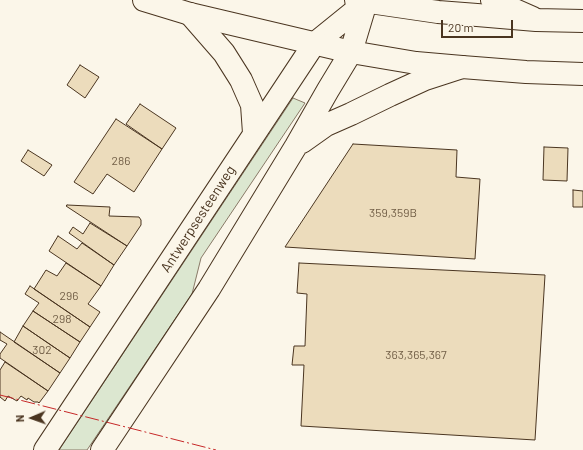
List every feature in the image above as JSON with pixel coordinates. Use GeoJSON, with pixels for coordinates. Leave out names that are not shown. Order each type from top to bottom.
{"type":"FeatureCollection","features":[{"type":"Feature","properties":{"kind":"main road"},"geometry":{"type":"LineString","coordinates":[[144,0],[190,14],[351,52],[416,62],[462,67],[526,72],[583,74]]}},
{"type":"Feature","properties":{"kind":"main road"},"geometry":{"type":"LineString","coordinates":[[492,0],[536,20]]}},
{"type":"Feature","properties":{"kind":"main road"},"geometry":{"type":"LineString","coordinates":[[102,450],[209,289],[351,52],[363,1],[446,12],[536,20],[583,21]]}},
{"type":"Feature","properties":{"kind":"main road","name":"Antwerpsesteenweg"},"geometry":{"type":"LineString","coordinates":[[45,450],[314,44],[363,1]]}},
{"type":"Feature","properties":{"kind":"main road"},"geometry":{"type":"LineString","coordinates":[[190,14],[224,52],[241,80],[252,104],[254,133]]}},
{"type":"Feature","properties":{"kind":"main road"},"geometry":{"type":"LineString","coordinates":[[296,146],[326,124],[425,80],[462,67]]}},
{"type":"Feature","properties":{"kind":"green space"},"geometry":{"type":"Polygon","coordinates":[[[293,98],[305,103],[201,258],[192,294],[87,450],[59,450],[293,98]]]}},
{"type":"Feature","properties":{"kind":"building"},"geometry":{"type":"Polygon","coordinates":[[[80,65],[99,77],[85,98],[67,85],[80,65]]]}},
{"type":"Feature","properties":{"kind":"building"},"geometry":{"type":"Polygon","coordinates":[[[140,104],[176,128],[162,149],[126,124],[140,104]]]}},
{"type":"Feature","properties":{"kind":"building"},"geometry":{"type":"Polygon","coordinates":[[[116,119],[162,149],[134,192],[107,174],[93,194],[74,182],[116,119]]]}},
{"type":"Feature","properties":{"kind":"building"},"geometry":{"type":"Polygon","coordinates":[[[353,144],[457,150],[456,177],[480,179],[475,259],[285,247],[353,144]]]}},
{"type":"Feature","properties":{"kind":"building"},"geometry":{"type":"Polygon","coordinates":[[[544,147],[568,148],[567,181],[543,180],[544,147]]]}},
{"type":"Feature","properties":{"kind":"building"},"geometry":{"type":"Polygon","coordinates":[[[28,150],[52,165],[44,176],[21,161],[28,150]]]}},
{"type":"Feature","properties":{"kind":"building"},"geometry":{"type":"Polygon","coordinates":[[[573,190],[583,191],[583,207],[573,207],[573,190]]]}},
{"type":"Feature","properties":{"kind":"building"},"geometry":{"type":"Polygon","coordinates":[[[66,206],[110,207],[109,216],[139,217],[141,220],[141,225],[127,246],[66,206]]]}},
{"type":"Feature","properties":{"kind":"building"},"geometry":{"type":"Polygon","coordinates":[[[90,223],[127,246],[114,265],[69,233],[73,227],[83,234],[90,223]]]}},
{"type":"Feature","properties":{"kind":"building"},"geometry":{"type":"Polygon","coordinates":[[[58,236],[77,249],[82,243],[114,265],[101,286],[49,251],[58,236]]]}},
{"type":"Feature","properties":{"kind":"building"},"geometry":{"type":"Polygon","coordinates":[[[66,263],[101,286],[88,304],[100,312],[90,327],[34,289],[46,270],[57,276],[66,263]]]}},
{"type":"Feature","properties":{"kind":"building"},"geometry":{"type":"Polygon","coordinates":[[[299,263],[545,275],[535,440],[301,426],[304,365],[292,365],[294,346],[305,346],[307,294],[297,293],[299,263]]]}},
{"type":"Feature","properties":{"kind":"building"},"geometry":{"type":"Polygon","coordinates":[[[30,286],[90,327],[80,342],[33,311],[39,303],[25,294],[30,286]]]}},
{"type":"Feature","properties":{"kind":"building"},"geometry":{"type":"Polygon","coordinates":[[[33,311],[80,342],[70,358],[23,326],[33,311]]]}},
{"type":"Feature","properties":{"kind":"building"},"geometry":{"type":"Polygon","coordinates":[[[23,326],[70,358],[60,373],[14,342],[23,326]]]}},
{"type":"Feature","properties":{"kind":"building"},"geometry":{"type":"Polygon","coordinates":[[[0,332],[60,373],[48,391],[0,358],[0,354],[7,344],[0,340],[0,332]]]}},
{"type":"Feature","properties":{"kind":"building"},"geometry":{"type":"Polygon","coordinates":[[[5,362],[48,391],[39,403],[28,398],[27,400],[21,396],[17,401],[8,396],[5,401],[0,397],[0,370],[5,362]]]}},
{"type":"Feature","properties":{"kind":"power"},"geometry":{"type":"LineString","coordinates":[[0,395],[216,450]]}}]}
